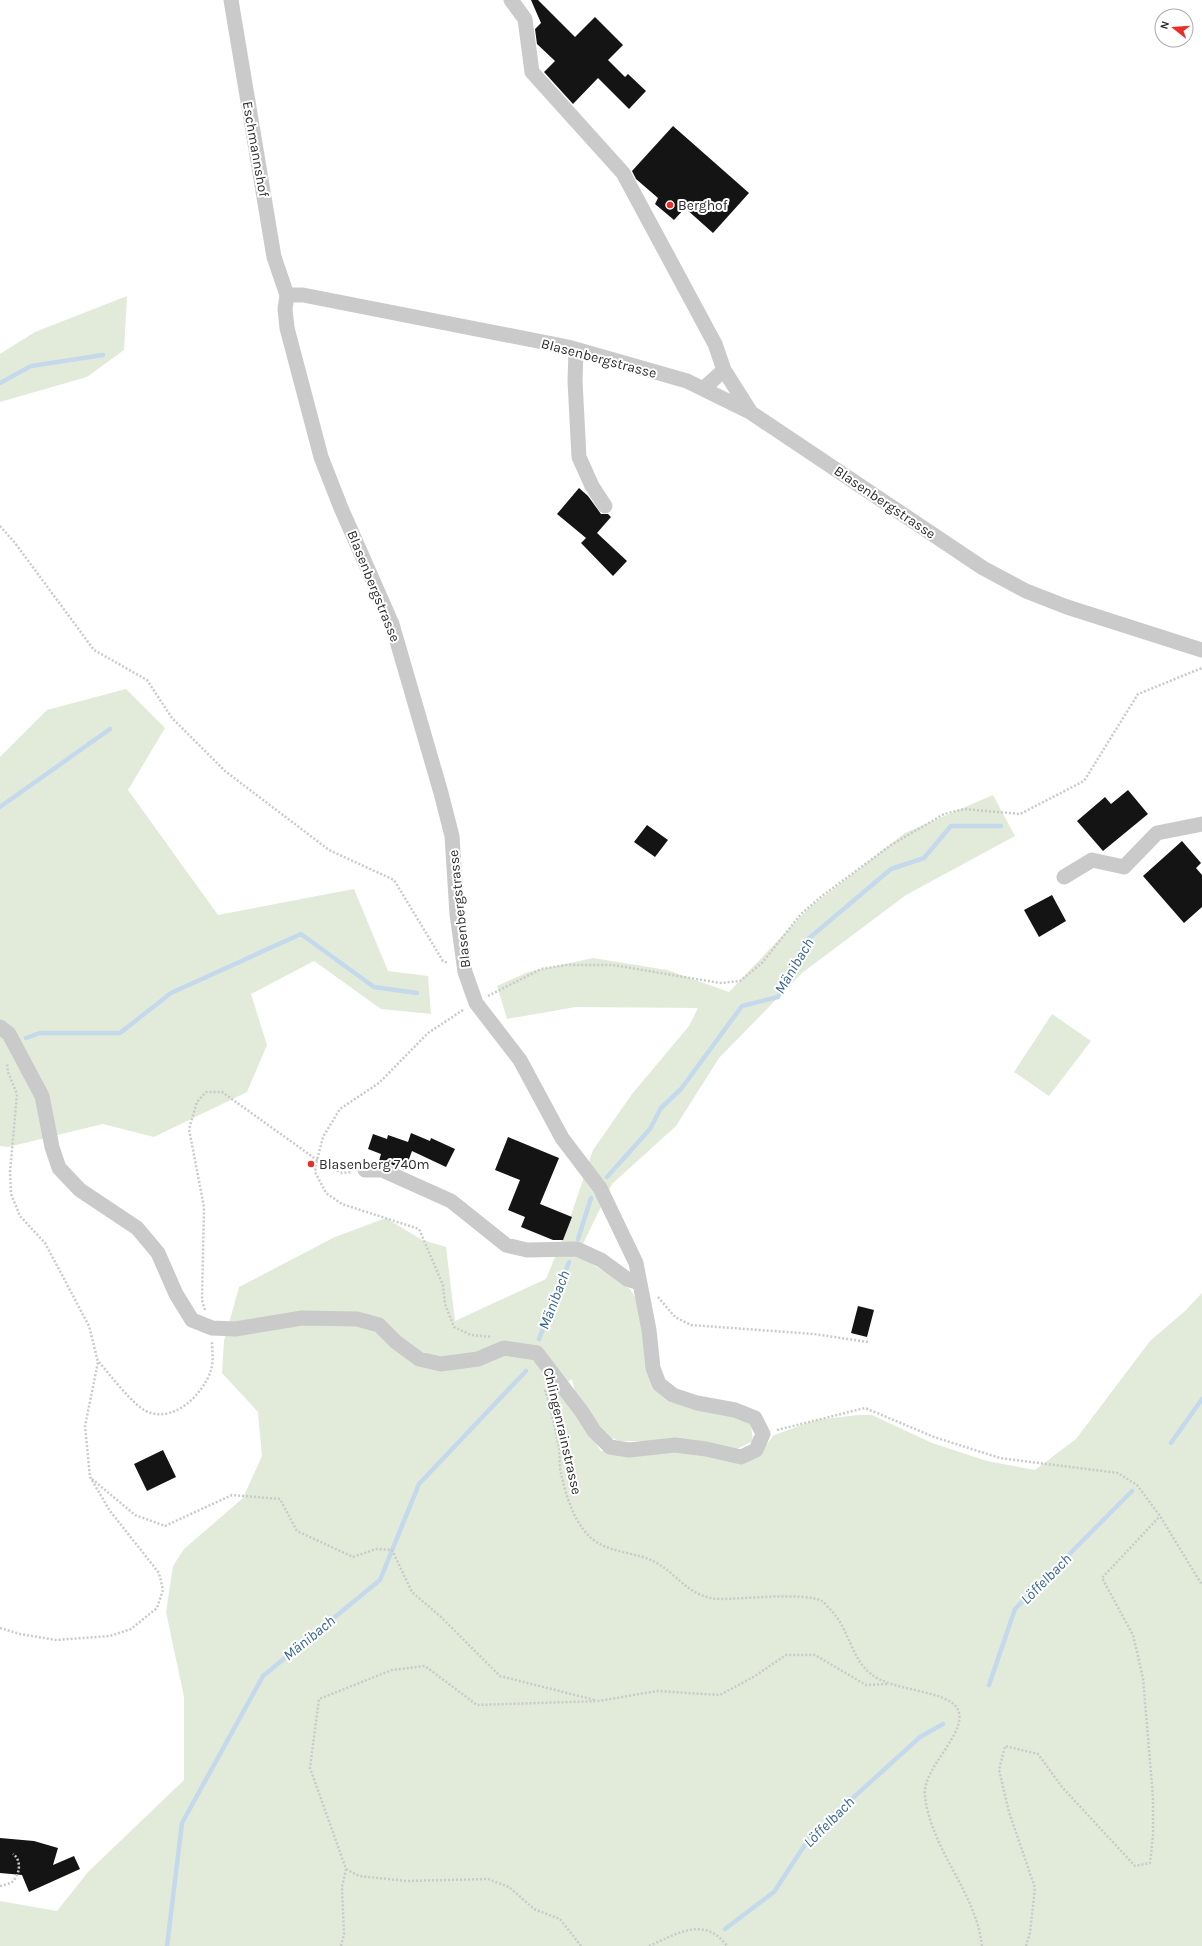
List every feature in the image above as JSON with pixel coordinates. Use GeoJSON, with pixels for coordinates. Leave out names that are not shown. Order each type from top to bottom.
{"type":"FeatureCollection","features":[{"type":"Feature","properties":{"kind":"street","name":"Eschmannshof"},"geometry":{"type":"LineString","coordinates":[[231,0],[274,257],[287,296]]}},
{"type":"Feature","properties":{"kind":"street"},"geometry":{"type":"LineString","coordinates":[[511,0],[525,19],[532,72],[623,173],[715,344],[724,370],[750,412]]}},
{"type":"Feature","properties":{"kind":"street","name":"Blasenbergstrasse"},"geometry":{"type":"LineString","coordinates":[[763,1434],[755,1418],[735,1410],[697,1403],[673,1395],[659,1384],[653,1368],[649,1330],[636,1263],[600,1188],[562,1138],[520,1060],[476,1003],[465,972],[457,914],[452,836],[392,624],[341,508],[321,457],[287,328],[285,309],[287,296],[303,295],[576,350],[687,382],[750,412],[983,568],[1026,591],[1067,607],[1202,650]]}},
{"type":"Feature","properties":{"kind":"street"},"geometry":{"type":"LineString","coordinates":[[576,350],[575,381],[579,457],[592,486],[605,506]]}},
{"type":"Feature","properties":{"kind":"street"},"geometry":{"type":"LineString","coordinates":[[703,389],[724,370]]}},
{"type":"Feature","properties":{"kind":"street"},"geometry":{"type":"LineString","coordinates":[[1064,878],[1092,860],[1124,867],[1157,833],[1202,824]]}},
{"type":"Feature","properties":{"kind":"street"},"geometry":{"type":"LineString","coordinates":[[0,1027],[9,1034],[42,1096],[52,1147],[59,1168],[80,1190],[136,1228],[158,1253],[176,1294],[192,1320],[212,1328],[235,1329],[302,1318],[357,1319],[379,1325],[396,1342],[419,1359],[440,1364],[478,1359],[504,1348],[537,1353],[582,1412],[594,1431],[610,1446],[629,1450],[675,1445],[706,1449],[741,1457],[756,1450],[763,1434]]}},
{"type":"Feature","properties":{"kind":"street"},"geometry":{"type":"LineString","coordinates":[[365,1170],[382,1170],[451,1201],[506,1244],[527,1250],[576,1249],[601,1260],[627,1279],[640,1283]]}},
{"type":"Feature","properties":{"kind":"path"},"geometry":{"type":"LineString","coordinates":[[0,526],[15,543],[94,650],[147,680],[172,718],[225,770],[288,819],[329,850],[394,880],[443,961],[465,972]]}},
{"type":"Feature","properties":{"kind":"path"},"geometry":{"type":"LineString","coordinates":[[498,1337],[471,1335],[454,1327],[446,1304],[443,1285],[418,1229],[342,1204],[326,1193],[315,1172],[317,1160],[323,1137],[340,1109],[379,1083],[428,1033],[476,1003],[541,969],[566,965],[613,964],[720,983],[740,981],[762,963],[801,914],[822,896],[890,845],[944,814],[964,809],[1020,814],[1084,781],[1138,694],[1202,668]]}},
{"type":"Feature","properties":{"kind":"path"},"geometry":{"type":"LineString","coordinates":[[0,1628],[20,1634],[56,1640],[110,1636],[132,1628],[157,1608],[163,1590],[159,1573],[110,1511],[90,1477],[86,1426],[98,1362],[89,1326],[45,1243],[20,1216],[11,1194],[10,1172],[17,1094],[8,1072],[6,1059],[13,1042]]}},
{"type":"Feature","properties":{"kind":"path"},"geometry":{"type":"LineString","coordinates":[[98,1362],[141,1408],[160,1415],[183,1408],[203,1388],[212,1369],[212,1328],[202,1300],[204,1207],[190,1129],[198,1102],[206,1092],[222,1092],[317,1160],[342,1173],[365,1170]]}},
{"type":"Feature","properties":{"kind":"path"},"geometry":{"type":"LineString","coordinates":[[655,1290],[657,1296],[675,1317],[691,1325],[814,1334],[868,1342]]}},
{"type":"Feature","properties":{"kind":"path","name":"Chlingenrainstrasse"},"geometry":{"type":"LineString","coordinates":[[544,1386],[554,1422],[561,1472],[569,1500],[582,1528],[598,1543],[654,1562],[695,1593],[717,1599],[798,1597],[822,1601],[840,1620],[860,1661],[870,1674],[888,1684],[946,1698],[956,1705],[960,1715],[957,1729],[929,1777],[924,1793],[928,1814],[946,1857],[968,1896],[982,1946]]}},
{"type":"Feature","properties":{"kind":"path"},"geometry":{"type":"LineString","coordinates":[[763,1434],[865,1408],[934,1437],[1000,1458],[1118,1473],[1137,1485],[1160,1516],[1202,1585]]}},
{"type":"Feature","properties":{"kind":"path"},"geometry":{"type":"LineString","coordinates":[[90,1477],[135,1515],[165,1526],[232,1495],[280,1499],[297,1531],[353,1557],[376,1549],[392,1550],[412,1592],[441,1617],[500,1676],[599,1701]]}},
{"type":"Feature","properties":{"kind":"path"},"geometry":{"type":"LineString","coordinates":[[1026,1946],[1030,1933],[1035,1888],[1009,1812],[999,1770],[1005,1746],[1038,1754],[1062,1787],[1135,1866],[1150,1863],[1153,1835],[1153,1798],[1143,1678],[1133,1635],[1102,1578],[1160,1516]]}},
{"type":"Feature","properties":{"kind":"path"},"geometry":{"type":"LineString","coordinates":[[341,1946],[344,1934],[342,1887],[346,1869],[310,1768],[319,1699],[392,1670],[425,1666],[477,1705],[599,1701],[657,1691],[720,1695],[755,1676],[786,1655],[815,1655],[866,1685],[888,1684]]}},
{"type":"Feature","properties":{"kind":"path"},"geometry":{"type":"LineString","coordinates":[[0,1886],[11,1883],[18,1874],[19,1863],[17,1857],[13,1854]]}},
{"type":"Feature","properties":{"kind":"path"},"geometry":{"type":"LineString","coordinates":[[346,1869],[358,1876],[407,1881],[488,1879],[509,1887],[534,1910],[560,1919],[581,1946]]}},
{"type":"Feature","properties":{"kind":"path"},"geometry":{"type":"LineString","coordinates":[[649,1946],[688,1929],[706,1929],[722,1940],[727,1946]]}},
{"type":"Feature","properties":{"kind":"green space"},"geometry":{"type":"Polygon","coordinates":[[[127,296],[124,350],[87,377],[0,402],[0,354],[35,332],[127,296]]]}},
{"type":"Feature","properties":{"kind":"green space"},"geometry":{"type":"Polygon","coordinates":[[[126,689],[165,728],[128,790],[218,915],[354,889],[388,971],[428,976],[431,1014],[381,1009],[314,961],[251,994],[267,1045],[247,1092],[154,1137],[103,1124],[8,1147],[0,1146],[0,757],[47,710],[126,689]]]}},
{"type":"Feature","properties":{"kind":"green space"},"geometry":{"type":"Polygon","coordinates":[[[993,795],[1015,836],[906,895],[802,973],[719,1058],[676,1126],[612,1184],[582,1246],[583,1258],[630,1289],[640,1305],[647,1373],[652,1388],[672,1402],[732,1414],[751,1425],[753,1441],[737,1449],[660,1441],[619,1441],[600,1433],[575,1392],[572,1379],[558,1389],[601,1451],[679,1451],[756,1458],[774,1435],[816,1420],[858,1415],[872,1415],[932,1443],[987,1461],[1035,1470],[1076,1439],[1150,1341],[1185,1311],[1202,1293],[1202,1946],[0,1946],[0,1901],[57,1911],[88,1872],[184,1780],[184,1697],[166,1612],[173,1566],[184,1549],[243,1498],[262,1456],[258,1412],[222,1373],[224,1341],[239,1287],[335,1237],[386,1218],[422,1240],[446,1247],[455,1321],[546,1279],[567,1227],[593,1150],[632,1094],[689,1026],[698,1008],[576,1007],[507,1019],[497,986],[528,972],[593,958],[667,970],[729,992],[809,908],[905,833],[993,795]]]}},
{"type":"Feature","properties":{"kind":"green space"},"geometry":{"type":"Polygon","coordinates":[[[1052,1014],[1091,1041],[1049,1096],[1014,1072],[1052,1014]]]}},
{"type":"Feature","properties":{"kind":"building"},"geometry":{"type":"Polygon","coordinates":[[[531,0],[538,0],[575,37],[595,17],[623,45],[608,60],[625,77],[628,74],[646,91],[629,109],[598,78],[573,104],[544,72],[555,61],[537,44],[535,29],[541,23],[531,0]]]}},
{"type":"Feature","properties":{"kind":"building"},"geometry":{"type":"Polygon","coordinates":[[[673,126],[749,193],[713,233],[685,208],[674,220],[655,204],[658,198],[636,179],[632,171],[673,126]]]}},
{"type":"Feature","properties":{"kind":"building"},"geometry":{"type":"Polygon","coordinates":[[[579,488],[588,496],[601,514],[608,514],[611,517],[597,533],[627,561],[613,576],[581,543],[586,538],[557,514],[579,488]]]}},
{"type":"Feature","properties":{"kind":"building"},"geometry":{"type":"Polygon","coordinates":[[[1128,790],[1148,814],[1103,851],[1077,821],[1105,797],[1111,804],[1128,790]]]}},
{"type":"Feature","properties":{"kind":"building"},"geometry":{"type":"Polygon","coordinates":[[[647,825],[668,840],[655,857],[634,842],[647,825]]]}},
{"type":"Feature","properties":{"kind":"building"},"geometry":{"type":"Polygon","coordinates":[[[1182,841],[1201,863],[1196,868],[1202,875],[1202,907],[1184,923],[1143,876],[1182,841]]]}},
{"type":"Feature","properties":{"kind":"building"},"geometry":{"type":"Polygon","coordinates":[[[1052,895],[1066,921],[1039,937],[1024,910],[1052,895]]]}},
{"type":"Feature","properties":{"kind":"building"},"geometry":{"type":"Polygon","coordinates":[[[411,1133],[430,1141],[431,1138],[455,1149],[446,1167],[412,1151],[405,1170],[386,1162],[379,1161],[381,1154],[368,1149],[373,1134],[387,1139],[388,1135],[408,1142],[411,1133]]]}},
{"type":"Feature","properties":{"kind":"building"},"geometry":{"type":"Polygon","coordinates":[[[508,1137],[559,1158],[540,1204],[572,1217],[563,1240],[553,1240],[521,1227],[525,1217],[508,1210],[520,1180],[495,1170],[508,1137]]]}},
{"type":"Feature","properties":{"kind":"building"},"geometry":{"type":"Polygon","coordinates":[[[858,1306],[874,1310],[867,1337],[851,1333],[858,1306]]]}},
{"type":"Feature","properties":{"kind":"building"},"geometry":{"type":"Polygon","coordinates":[[[163,1450],[176,1477],[147,1491],[134,1464],[163,1450]]]}},
{"type":"Feature","properties":{"kind":"building"},"geometry":{"type":"Polygon","coordinates":[[[0,1838],[34,1841],[58,1848],[53,1865],[74,1856],[80,1869],[29,1892],[22,1875],[0,1873],[0,1838]]]}},
{"type":"Feature","properties":{"kind":"waterway"},"geometry":{"type":"LineString","coordinates":[[0,383],[31,366],[103,355]]}},
{"type":"Feature","properties":{"kind":"waterway"},"geometry":{"type":"LineString","coordinates":[[0,807],[110,729]]}},
{"type":"Feature","properties":{"kind":"waterway","name":"Mänibach"},"geometry":{"type":"LineString","coordinates":[[607,1177],[650,1129],[661,1108],[681,1089],[742,1006],[778,997],[807,940],[891,869],[924,858],[951,826],[1001,826]]}},
{"type":"Feature","properties":{"kind":"waterway"},"geometry":{"type":"LineString","coordinates":[[26,1038],[40,1033],[120,1033],[171,993],[301,934],[374,987],[417,993]]}},
{"type":"Feature","properties":{"kind":"waterway","name":"Mänibach"},"geometry":{"type":"LineString","coordinates":[[578,1239],[591,1198]]}},
{"type":"Feature","properties":{"kind":"waterway","name":"Mänibach"},"geometry":{"type":"LineString","coordinates":[[539,1339],[569,1262]]}},
{"type":"Feature","properties":{"kind":"waterway","name":"Mänibach"},"geometry":{"type":"LineString","coordinates":[[167,1946],[182,1823],[263,1676],[380,1580],[419,1484],[526,1371]]}},
{"type":"Feature","properties":{"kind":"waterway","name":"Löffelbach"},"geometry":{"type":"LineString","coordinates":[[1171,1443],[1202,1399]]}},
{"type":"Feature","properties":{"kind":"waterway","name":"Löffelbach"},"geometry":{"type":"LineString","coordinates":[[989,1685],[1015,1609],[1132,1491]]}},
{"type":"Feature","properties":{"kind":"waterway","name":"Löffelbach"},"geometry":{"type":"LineString","coordinates":[[725,1929],[774,1892],[810,1837],[920,1737],[943,1724]]}},
{"type":"Feature","properties":{"kind":"place","name":"Berghof"},"geometry":{"type":"Point","coordinates":[670,205]}},
{"type":"Feature","properties":{"kind":"place","name":"Blasenberg 740m"},"geometry":{"type":"Point","coordinates":[311,1164]}}]}
